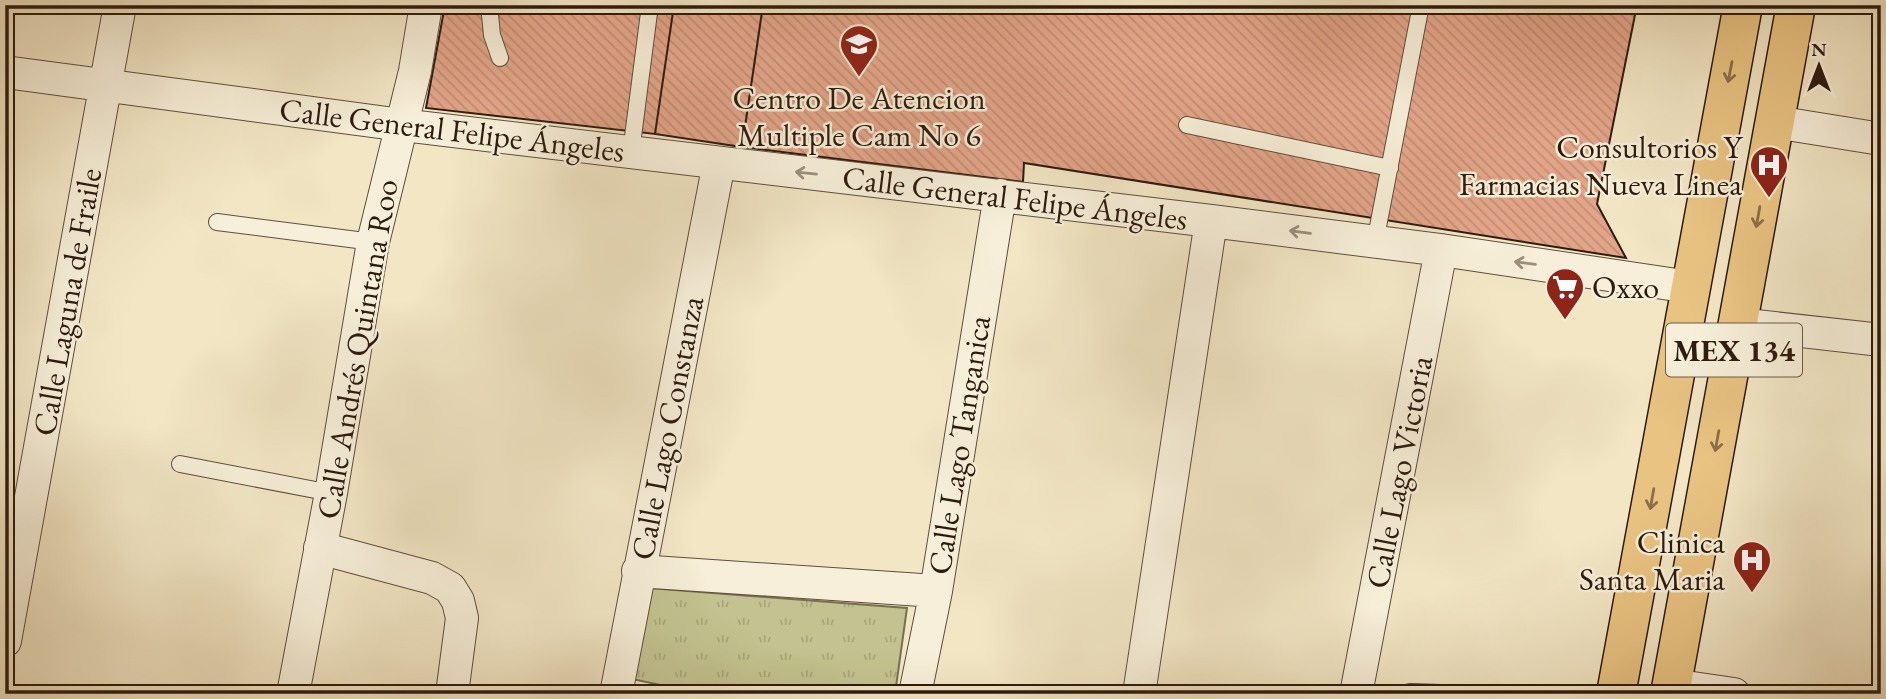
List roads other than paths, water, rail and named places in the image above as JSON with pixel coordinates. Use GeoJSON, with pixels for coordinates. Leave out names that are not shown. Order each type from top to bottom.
{"type":"FeatureCollection","features":[{"type":"Feature","properties":{"kind":"main road","name":"MEX 134"},"geometry":{"type":"LineString","coordinates":[[1616,694],[1743,5]]}},
{"type":"Feature","properties":{"kind":"main road","name":"MEX 134"},"geometry":{"type":"LineString","coordinates":[[1671,689],[1796,5]]}},
{"type":"Feature","properties":{"kind":"street","name":"Calle Laguna de Fraile"},"geometry":{"type":"LineString","coordinates":[[5,641],[120,5]]}},
{"type":"Feature","properties":{"kind":"street","name":"Calle Andrés Quintana Roo"},"geometry":{"type":"LineString","coordinates":[[293,694],[331,493],[373,242],[415,71],[426,5]]}},
{"type":"Feature","properties":{"kind":"street","name":"Calle General Felipe Ángeles"},"geometry":{"type":"LineString","coordinates":[[5,72],[402,125],[1441,250],[1690,287]]}},
{"type":"Feature","properties":{"kind":"street"},"geometry":{"type":"LineString","coordinates":[[1775,122],[1881,139]]}},
{"type":"Feature","properties":{"kind":"street","name":"Calle Lago Constanza"},"geometry":{"type":"LineString","coordinates":[[616,694],[719,163]]}},
{"type":"Feature","properties":{"kind":"street","name":"Calle Lago Tanganica"},"geometry":{"type":"LineString","coordinates":[[915,694],[936,591],[1000,195]]}},
{"type":"Feature","properties":{"kind":"street"},"geometry":{"type":"LineString","coordinates":[[1139,694],[1211,221]]}},
{"type":"Feature","properties":{"kind":"street","name":"Calle Lago Victoria"},"geometry":{"type":"LineString","coordinates":[[1356,694],[1441,250]]}},
{"type":"Feature","properties":{"kind":"street"},"geometry":{"type":"LineString","coordinates":[[1738,324],[1881,340]]}},
{"type":"Feature","properties":{"kind":"street"},"geometry":{"type":"LineString","coordinates":[[320,548],[432,579],[450,588],[458,601],[462,618],[452,694]]}},
{"type":"Feature","properties":{"kind":"street"},"geometry":{"type":"LineString","coordinates":[[638,571],[936,591]]}},
{"type":"Feature","properties":{"kind":"street"},"geometry":{"type":"LineString","coordinates":[[1671,689],[1734,694]]}},
{"type":"Feature","properties":{"kind":"lane"},"geometry":{"type":"LineString","coordinates":[[489,5],[492,35],[500,58]]}},
{"type":"Feature","properties":{"kind":"lane"},"geometry":{"type":"LineString","coordinates":[[631,152],[650,5]]}},
{"type":"Feature","properties":{"kind":"lane"},"geometry":{"type":"LineString","coordinates":[[1375,242],[1421,5]]}},
{"type":"Feature","properties":{"kind":"lane"},"geometry":{"type":"LineString","coordinates":[[1187,125],[1390,168]]}},
{"type":"Feature","properties":{"kind":"lane"},"geometry":{"type":"LineString","coordinates":[[217,222],[373,242]]}},
{"type":"Feature","properties":{"kind":"lane"},"geometry":{"type":"LineString","coordinates":[[180,464],[331,493]]}},
{"type":"Feature","properties":{"kind":"lane"},"geometry":{"type":"LineString","coordinates":[[1410,692],[1473,694]]}},
{"type":"Feature","properties":{"kind":"place","name":"Centro De Atencion Multiple Cam No 6"},"geometry":{"type":"Point","coordinates":[859,78]}},
{"type":"Feature","properties":{"kind":"place","name":"Consultorios Y Farmacias Nueva Linea"},"geometry":{"type":"Point","coordinates":[1769,199]}},
{"type":"Feature","properties":{"kind":"place","name":"Oxxo"},"geometry":{"type":"Point","coordinates":[1565,321]}},
{"type":"Feature","properties":{"kind":"place","name":"Clinica Santa Maria"},"geometry":{"type":"Point","coordinates":[1752,594]}}]}
